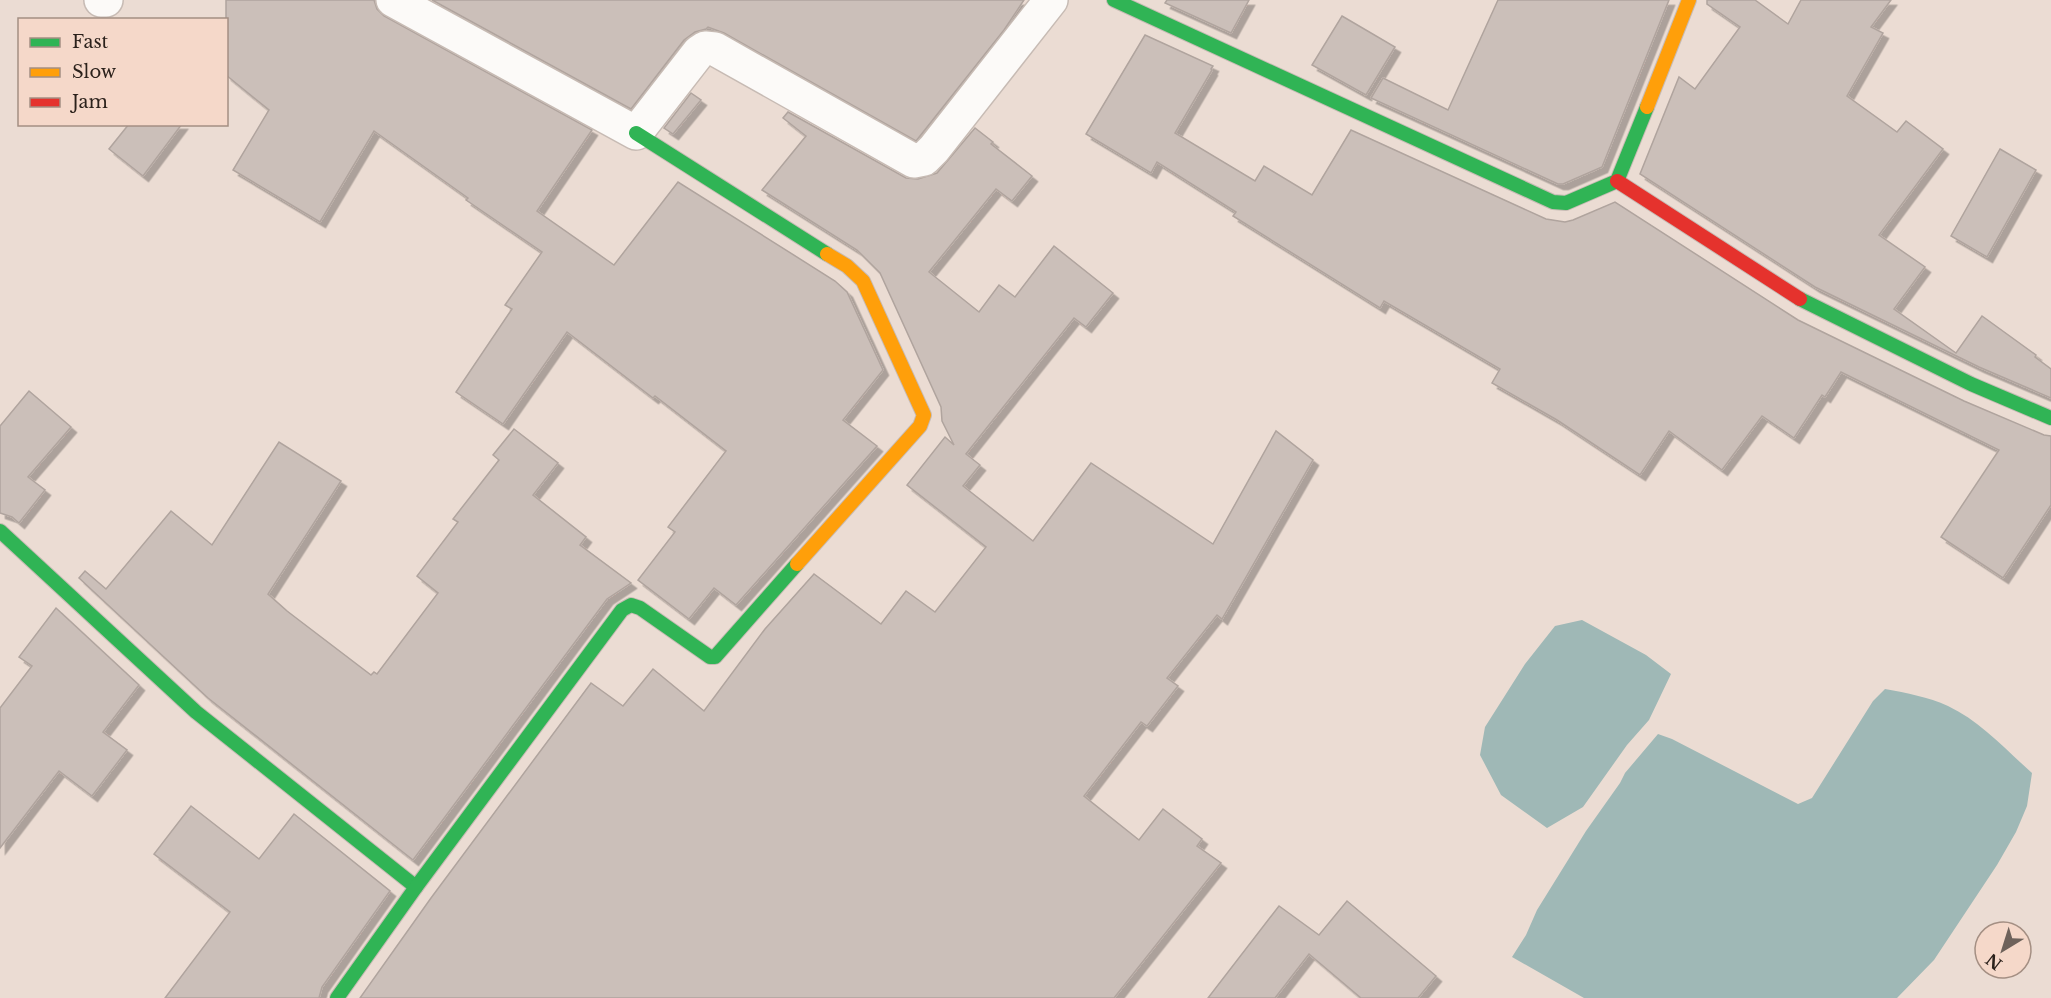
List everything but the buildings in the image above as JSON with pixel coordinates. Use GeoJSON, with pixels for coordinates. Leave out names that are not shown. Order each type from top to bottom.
{"type":"FeatureCollection","features":[{"type":"Feature","properties":{"kind":"street"},"geometry":{"type":"LineString","coordinates":[[100,0],[106,0]]}},
{"type":"Feature","properties":{"kind":"street"},"geometry":{"type":"LineString","coordinates":[[337,998],[416,887],[622,610],[631,605],[640,609],[710,657],[715,657],[920,426],[924,415],[863,281],[847,266],[636,133],[393,0]]}},
{"type":"Feature","properties":{"kind":"street"},"geometry":{"type":"LineString","coordinates":[[636,133],[699,52],[705,48],[715,49],[914,161],[924,159],[1052,0]]}},
{"type":"Feature","properties":{"kind":"street"},"geometry":{"type":"LineString","coordinates":[[1114,0],[1553,202],[1566,203],[1617,181],[1689,0]]}},
{"type":"Feature","properties":{"kind":"street"},"geometry":{"type":"LineString","coordinates":[[1617,181],[1806,303],[1971,384],[2051,418]]}},
{"type":"Feature","properties":{"kind":"street"},"geometry":{"type":"LineString","coordinates":[[0,531],[196,712],[416,887]]}},
{"type":"Feature","properties":{"kind":"water"},"geometry":{"type":"Polygon","coordinates":[[[1582,620],[1646,655],[1671,674],[1649,720],[1627,745],[1583,807],[1547,828],[1501,795],[1480,755],[1485,727],[1525,664],[1555,626],[1582,620]]]}},
{"type":"Feature","properties":{"kind":"water"},"geometry":{"type":"Polygon","coordinates":[[[1885,689],[1933,700],[1960,712],[2032,773],[2027,806],[2016,832],[1997,865],[1934,960],[1897,998],[1584,998],[1512,957],[1526,935],[1537,910],[1586,831],[1625,773],[1658,734],[1798,804],[1812,798],[1873,701],[1885,689]]]}},
{"type":"Feature","properties":{"kind":"traffic: fast"},"geometry":{"type":"LineString","coordinates":[[1114,0],[1553,202],[1566,203],[1617,181],[1647,107]]}},
{"type":"Feature","properties":{"kind":"traffic: fast"},"geometry":{"type":"LineString","coordinates":[[636,133],[827,254]]}},
{"type":"Feature","properties":{"kind":"traffic: fast"},"geometry":{"type":"LineString","coordinates":[[1800,299],[1971,384],[2051,418]]}},
{"type":"Feature","properties":{"kind":"traffic: fast"},"geometry":{"type":"LineString","coordinates":[[0,531],[196,712],[416,887]]}},
{"type":"Feature","properties":{"kind":"traffic: fast"},"geometry":{"type":"LineString","coordinates":[[337,998],[416,887],[622,610],[631,605],[640,608],[710,657],[715,657],[797,564]]}},
{"type":"Feature","properties":{"kind":"traffic: slow"},"geometry":{"type":"LineString","coordinates":[[1647,107],[1689,0]]}},
{"type":"Feature","properties":{"kind":"traffic: slow"},"geometry":{"type":"LineString","coordinates":[[797,564],[920,426],[924,415],[863,281],[847,266],[827,254]]}},
{"type":"Feature","properties":{"kind":"traffic: jam"},"geometry":{"type":"LineString","coordinates":[[1617,181],[1800,299]]}}]}
